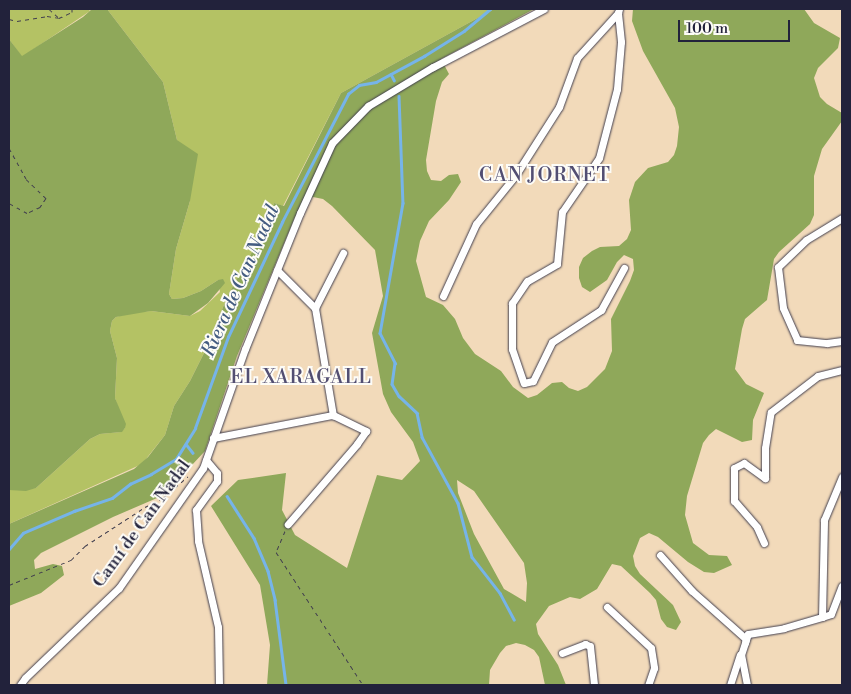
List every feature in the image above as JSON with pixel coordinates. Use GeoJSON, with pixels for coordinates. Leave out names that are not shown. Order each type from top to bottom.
{"type":"FeatureCollection","features":[{"type":"Feature","properties":{"kind":"street","name":"Camí de Can Nadal"},"geometry":{"type":"LineString","coordinates":[[20,685],[24,678],[119,588],[203,468],[245,348],[300,213],[332,143],[368,106],[433,67],[544,9]]}},
{"type":"Feature","properties":{"kind":"street"},"geometry":{"type":"LineString","coordinates":[[619,11],[620,42],[616,89],[599,158],[562,212],[557,264],[527,281],[512,303],[512,349],[524,383],[533,381],[552,342],[601,310],[624,268]]}},
{"type":"Feature","properties":{"kind":"street"},"geometry":{"type":"LineString","coordinates":[[443,296],[476,224],[515,176],[560,107],[577,58],[619,11]]}},
{"type":"Feature","properties":{"kind":"street"},"geometry":{"type":"LineString","coordinates":[[842,218],[806,240],[778,267],[783,308],[797,340],[827,343],[842,341]]}},
{"type":"Feature","properties":{"kind":"street"},"geometry":{"type":"LineString","coordinates":[[315,308],[343,253]]}},
{"type":"Feature","properties":{"kind":"street"},"geometry":{"type":"LineString","coordinates":[[277,270],[315,308],[332,415]]}},
{"type":"Feature","properties":{"kind":"street"},"geometry":{"type":"LineString","coordinates":[[764,543],[757,528],[734,501],[734,468],[744,463],[765,478],[765,448],[771,412],[818,376],[842,370]]}},
{"type":"Feature","properties":{"kind":"street"},"geometry":{"type":"LineString","coordinates":[[213,438],[332,415],[366,432],[288,524]]}},
{"type":"Feature","properties":{"kind":"street"},"geometry":{"type":"LineString","coordinates":[[206,460],[217,473],[217,481],[196,510],[198,541],[218,627],[219,685]]}},
{"type":"Feature","properties":{"kind":"street"},"geometry":{"type":"LineString","coordinates":[[822,616],[824,520],[842,477]]}},
{"type":"Feature","properties":{"kind":"street"},"geometry":{"type":"LineString","coordinates":[[660,555],[692,591],[746,639]]}},
{"type":"Feature","properties":{"kind":"street"},"geometry":{"type":"LineString","coordinates":[[730,685],[748,634],[784,628],[831,614],[842,586]]}},
{"type":"Feature","properties":{"kind":"street"},"geometry":{"type":"LineString","coordinates":[[607,607],[651,648],[654,668],[648,685]]}},
{"type":"Feature","properties":{"kind":"street"},"geometry":{"type":"LineString","coordinates":[[746,639],[741,655],[747,685]]}},
{"type":"Feature","properties":{"kind":"street"},"geometry":{"type":"LineString","coordinates":[[562,652],[585,644],[590,646],[594,685]]}},
{"type":"Feature","properties":{"kind":"path"},"geometry":{"type":"LineString","coordinates":[[49,9],[59,18]]}},
{"type":"Feature","properties":{"kind":"path"},"geometry":{"type":"LineString","coordinates":[[9,19],[16,21],[47,16],[59,18],[72,12],[72,9]]}},
{"type":"Feature","properties":{"kind":"path"},"geometry":{"type":"LineString","coordinates":[[9,148],[26,178],[46,198],[40,207],[27,213],[9,203]]}},
{"type":"Feature","properties":{"kind":"path"},"geometry":{"type":"LineString","coordinates":[[9,585],[71,560],[85,546],[163,498],[192,472]]}},
{"type":"Feature","properties":{"kind":"path"},"geometry":{"type":"LineString","coordinates":[[288,524],[276,552],[362,685]]}},
{"type":"Feature","properties":{"kind":"green space"},"geometry":{"type":"Polygon","coordinates":[[[9,9],[88,9],[90,11],[22,57],[9,39],[9,9]]]}},
{"type":"Feature","properties":{"kind":"green space"},"geometry":{"type":"Polygon","coordinates":[[[92,9],[107,9],[163,82],[177,140],[198,154],[190,201],[176,249],[169,294],[172,299],[183,298],[201,291],[218,280],[223,279],[225,283],[208,303],[190,316],[151,311],[116,317],[112,321],[110,331],[117,358],[115,398],[126,424],[125,428],[122,432],[100,434],[90,439],[36,488],[26,491],[9,490],[9,39],[22,56],[83,17],[92,9]]]}},
{"type":"Feature","properties":{"kind":"green space"},"geometry":{"type":"Polygon","coordinates":[[[107,9],[494,9],[341,93],[283,206],[274,203],[267,225],[228,295],[204,353],[190,381],[174,406],[165,435],[142,464],[9,524],[9,490],[36,488],[90,439],[100,434],[121,432],[125,428],[115,398],[117,358],[110,331],[112,321],[116,317],[130,313],[151,311],[190,316],[200,311],[220,292],[218,280],[201,291],[183,298],[172,299],[169,294],[176,249],[190,201],[177,140],[163,82],[107,9]]]}},
{"type":"Feature","properties":{"kind":"green space"},"geometry":{"type":"Polygon","coordinates":[[[494,9],[534,9],[441,59],[449,74],[442,82],[436,101],[426,160],[427,171],[431,180],[441,181],[449,175],[458,174],[461,182],[449,200],[429,221],[420,241],[416,261],[426,297],[443,305],[455,319],[463,338],[475,354],[501,371],[513,387],[528,398],[537,395],[552,383],[562,382],[569,388],[578,391],[587,387],[605,369],[612,351],[611,319],[630,281],[634,270],[633,259],[624,255],[617,262],[607,280],[590,292],[582,287],[579,278],[579,267],[583,258],[592,251],[600,247],[619,246],[627,239],[631,230],[629,200],[635,182],[648,168],[668,162],[674,155],[677,146],[679,127],[675,108],[643,51],[632,21],[633,9],[804,9],[814,23],[840,38],[838,48],[818,68],[814,78],[820,97],[827,104],[842,113],[842,121],[822,149],[814,176],[814,215],[810,224],[779,252],[774,259],[767,300],[745,319],[742,329],[735,369],[746,384],[764,393],[753,420],[752,440],[742,442],[716,429],[709,435],[703,443],[687,496],[685,515],[693,543],[709,555],[727,556],[732,565],[714,573],[704,572],[688,562],[658,537],[649,533],[640,538],[633,556],[635,566],[640,574],[673,605],[681,622],[676,630],[667,627],[661,619],[656,600],[650,593],[621,566],[612,564],[597,589],[580,599],[570,597],[549,606],[536,624],[538,634],[558,665],[566,685],[545,685],[539,657],[534,650],[516,643],[506,646],[500,653],[490,670],[489,685],[267,685],[270,645],[260,585],[211,506],[238,480],[286,473],[282,510],[295,535],[347,568],[377,475],[402,480],[420,461],[413,442],[391,412],[383,394],[372,333],[383,296],[375,250],[332,206],[323,199],[313,197],[304,203],[295,217],[237,356],[205,451],[164,495],[113,517],[41,553],[34,560],[35,569],[53,564],[62,566],[64,575],[41,593],[9,606],[9,524],[134,469],[148,457],[165,435],[174,406],[190,381],[204,353],[228,295],[267,225],[274,203],[284,206],[341,93],[494,9]],[[457,480],[458,493],[474,534],[504,589],[526,602],[527,583],[524,563],[474,491],[457,480]]]}},
{"type":"Feature","properties":{"kind":"waterway","name":"Riera de Can Nadal"},"geometry":{"type":"LineString","coordinates":[[9,549],[23,533],[74,511],[112,498],[130,484],[176,459],[195,428],[228,337],[282,222],[348,94],[359,85],[376,82],[424,56],[464,31],[490,9]]}},
{"type":"Feature","properties":{"kind":"waterway","name":"Riera de Can Nadal"},"geometry":{"type":"LineString","coordinates":[[391,74],[394,80]]}},
{"type":"Feature","properties":{"kind":"waterway"},"geometry":{"type":"LineString","coordinates":[[399,96],[403,203],[380,333],[395,363],[392,384],[399,396],[417,413],[422,437],[458,503],[472,557],[500,593],[514,619]]}},
{"type":"Feature","properties":{"kind":"waterway"},"geometry":{"type":"LineString","coordinates":[[186,444],[193,453]]}},
{"type":"Feature","properties":{"kind":"waterway"},"geometry":{"type":"LineString","coordinates":[[227,496],[254,538],[268,571],[275,600],[286,685]]}},
{"type":"Feature","properties":{"kind":"district","name":"CAN JORNET"},"geometry":{"type":"Point","coordinates":[545,176]}},
{"type":"Feature","properties":{"kind":"district","name":"EL XARAGALL"},"geometry":{"type":"Point","coordinates":[301,378]}}]}
